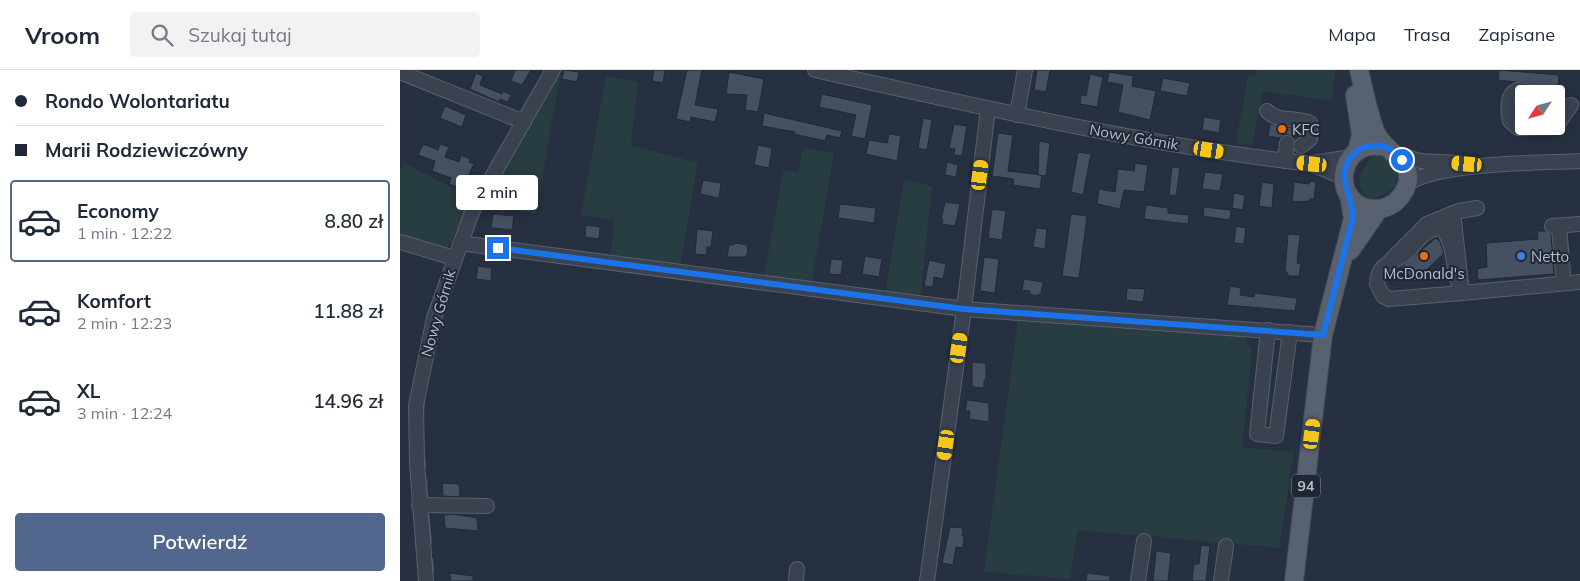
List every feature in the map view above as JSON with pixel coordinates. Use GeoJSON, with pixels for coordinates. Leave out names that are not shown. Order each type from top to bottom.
{"type":"FeatureCollection","features":[{"type":"Feature","properties":{"kind":"main road"},"geometry":{"type":"LineString","coordinates":[[1357,70],[1376,132],[1405,166],[1406,186]]}},
{"type":"Feature","properties":{"kind":"main road"},"geometry":{"type":"LineString","coordinates":[[1343,176],[1345,166],[1354,154],[1361,135],[1355,96],[1357,70]]}},
{"type":"Feature","properties":{"kind":"main road"},"geometry":{"type":"LineString","coordinates":[[1354,154],[1371,146],[1392,151]]}},
{"type":"Feature","properties":{"kind":"main road","name":"94"},"geometry":{"type":"LineString","coordinates":[[1294,581],[1323,335],[1353,218],[1343,176]]}},
{"type":"Feature","properties":{"kind":"main road","name":"94"},"geometry":{"type":"LineString","coordinates":[[1340,266],[1364,228],[1379,209],[1396,202],[1406,186]]}},
{"type":"Feature","properties":{"kind":"main road"},"geometry":{"type":"LineString","coordinates":[[1349,195],[1362,206],[1379,209]]}},
{"type":"Feature","properties":{"kind":"street","name":"Nowy Górnik"},"geometry":{"type":"LineString","coordinates":[[426,581],[419,505],[416,405],[434,318],[472,212],[554,70]]}},
{"type":"Feature","properties":{"kind":"street","name":"Nowy Górnik"},"geometry":{"type":"LineString","coordinates":[[815,70],[988,109],[1153,141],[1312,164],[1343,176]]}},
{"type":"Feature","properties":{"kind":"street"},"geometry":{"type":"LineString","coordinates":[[1017,115],[1025,70]]}},
{"type":"Feature","properties":{"kind":"street"},"geometry":{"type":"LineString","coordinates":[[400,72],[524,122]]}},
{"type":"Feature","properties":{"kind":"street"},"geometry":{"type":"LineString","coordinates":[[1515,92],[1509,98],[1510,122],[1515,126]]}},
{"type":"Feature","properties":{"kind":"street"},"geometry":{"type":"LineString","coordinates":[[1565,100],[1576,106],[1565,118]]}},
{"type":"Feature","properties":{"kind":"street"},"geometry":{"type":"LineString","coordinates":[[927,581],[964,309],[988,109]]}},
{"type":"Feature","properties":{"kind":"street"},"geometry":{"type":"LineString","coordinates":[[1267,111],[1272,116],[1305,121],[1310,124],[1310,139],[1301,146]]}},
{"type":"Feature","properties":{"kind":"street"},"geometry":{"type":"LineString","coordinates":[[1285,161],[1287,144]]}},
{"type":"Feature","properties":{"kind":"street"},"geometry":{"type":"LineString","coordinates":[[1392,151],[1421,161],[1485,166]]}},
{"type":"Feature","properties":{"kind":"street","name":"Nowy Górnik"},"geometry":{"type":"LineString","coordinates":[[1312,164],[1318,161],[1354,154]]}},
{"type":"Feature","properties":{"kind":"street"},"geometry":{"type":"LineString","coordinates":[[1406,186],[1415,178],[1427,174],[1485,166],[1580,162]]}},
{"type":"Feature","properties":{"kind":"street"},"geometry":{"type":"LineString","coordinates":[[1478,213],[1428,224],[1377,276],[1379,290],[1389,299],[1580,282]]}},
{"type":"Feature","properties":{"kind":"street"},"geometry":{"type":"LineString","coordinates":[[1451,218],[1462,293]]}},
{"type":"Feature","properties":{"kind":"street"},"geometry":{"type":"LineString","coordinates":[[1563,273],[1555,226],[1580,224]]}},
{"type":"Feature","properties":{"kind":"street"},"geometry":{"type":"LineString","coordinates":[[1391,260],[1403,256],[1430,230],[1443,229],[1451,240],[1455,279],[1462,293]]}},
{"type":"Feature","properties":{"kind":"street"},"geometry":{"type":"LineString","coordinates":[[400,242],[454,258]]}},
{"type":"Feature","properties":{"kind":"street"},"geometry":{"type":"LineString","coordinates":[[460,243],[964,309],[1323,335]]}},
{"type":"Feature","properties":{"kind":"street"},"geometry":{"type":"LineString","coordinates":[[1268,330],[1257,434],[1276,436],[1290,332]]}},
{"type":"Feature","properties":{"kind":"street"},"geometry":{"type":"LineString","coordinates":[[419,505],[487,506]]}},
{"type":"Feature","properties":{"kind":"street"},"geometry":{"type":"LineString","coordinates":[[1138,581],[1144,541]]}},
{"type":"Feature","properties":{"kind":"street"},"geometry":{"type":"LineString","coordinates":[[1221,581],[1226,546]]}},
{"type":"Feature","properties":{"kind":"green space"},"geometry":{"type":"Polygon","coordinates":[[[559,70],[561,70],[536,213],[481,206],[559,70]]]}},
{"type":"Feature","properties":{"kind":"green space"},"geometry":{"type":"Polygon","coordinates":[[[1256,70],[1335,70],[1332,101],[1263,91],[1252,145],[1236,143],[1248,76],[1255,76],[1256,70]]]}},
{"type":"Feature","properties":{"kind":"green space"},"geometry":{"type":"Polygon","coordinates":[[[606,76],[638,82],[631,145],[698,163],[680,267],[611,255],[614,220],[581,215],[606,76]]]}},
{"type":"Feature","properties":{"kind":"green space"},"geometry":{"type":"Polygon","coordinates":[[[803,148],[834,153],[811,286],[764,279],[783,169],[798,173],[803,148]]]}},
{"type":"Feature","properties":{"kind":"green space"},"geometry":{"type":"Polygon","coordinates":[[[1382,154],[1396,166],[1397,179],[1395,185],[1388,192],[1370,199],[1360,187],[1360,177],[1372,155],[1382,154]]]}},
{"type":"Feature","properties":{"kind":"green space"},"geometry":{"type":"Polygon","coordinates":[[[403,163],[474,198],[446,251],[400,237],[400,171],[403,163]]]}},
{"type":"Feature","properties":{"kind":"green space"},"geometry":{"type":"Polygon","coordinates":[[[904,180],[932,186],[920,299],[885,295],[904,180]]]}},
{"type":"Feature","properties":{"kind":"green space"},"geometry":{"type":"Polygon","coordinates":[[[1018,320],[1243,333],[1252,352],[1242,447],[1294,452],[1279,548],[1078,530],[1070,579],[984,572],[1018,320]]]}},
{"type":"Feature","properties":{"kind":"building"},"geometry":{"type":"Polygon","coordinates":[[[515,70],[531,70],[522,85],[511,81],[515,70]]]}},
{"type":"Feature","properties":{"kind":"building"},"geometry":{"type":"Polygon","coordinates":[[[564,70],[579,72],[577,82],[562,79],[564,70]]]}},
{"type":"Feature","properties":{"kind":"building"},"geometry":{"type":"Polygon","coordinates":[[[654,70],[665,70],[663,83],[652,81],[654,70]]]}},
{"type":"Feature","properties":{"kind":"building"},"geometry":{"type":"Polygon","coordinates":[[[687,70],[702,70],[695,105],[718,109],[715,122],[691,117],[690,122],[676,119],[687,70]]]}},
{"type":"Feature","properties":{"kind":"building"},"geometry":{"type":"Polygon","coordinates":[[[1037,70],[1050,70],[1046,92],[1034,90],[1037,70]]]}},
{"type":"Feature","properties":{"kind":"building"},"geometry":{"type":"Polygon","coordinates":[[[1499,70],[1559,75],[1558,85],[1498,80],[1499,70]]]}},
{"type":"Feature","properties":{"kind":"building"},"geometry":{"type":"Polygon","coordinates":[[[729,72],[764,79],[758,112],[745,110],[747,95],[726,94],[729,72]]]}},
{"type":"Feature","properties":{"kind":"building"},"geometry":{"type":"Polygon","coordinates":[[[1109,72],[1133,76],[1132,86],[1156,91],[1150,120],[1118,112],[1123,85],[1107,82],[1109,72]]]}},
{"type":"Feature","properties":{"kind":"building"},"geometry":{"type":"Polygon","coordinates":[[[476,73],[483,76],[480,85],[502,94],[503,91],[511,95],[508,102],[500,99],[499,102],[470,89],[476,73]]]}},
{"type":"Feature","properties":{"kind":"building"},"geometry":{"type":"Polygon","coordinates":[[[1090,74],[1103,77],[1097,107],[1080,104],[1081,95],[1086,96],[1090,74]]]}},
{"type":"Feature","properties":{"kind":"building"},"geometry":{"type":"Polygon","coordinates":[[[1163,78],[1190,83],[1187,96],[1160,91],[1163,78]]]}},
{"type":"Feature","properties":{"kind":"building"},"geometry":{"type":"Polygon","coordinates":[[[822,94],[872,105],[865,139],[851,136],[856,115],[819,107],[822,94]]]}},
{"type":"Feature","properties":{"kind":"building"},"geometry":{"type":"Polygon","coordinates":[[[445,106],[466,115],[462,127],[440,118],[445,106]]]}},
{"type":"Feature","properties":{"kind":"building"},"geometry":{"type":"Polygon","coordinates":[[[764,113],[842,131],[840,138],[827,135],[825,141],[794,134],[795,132],[762,126],[764,113]]]}},
{"type":"Feature","properties":{"kind":"building"},"geometry":{"type":"Polygon","coordinates":[[[1204,117],[1221,120],[1219,133],[1202,130],[1204,117]]]}},
{"type":"Feature","properties":{"kind":"building"},"geometry":{"type":"Polygon","coordinates":[[[923,118],[932,120],[927,150],[918,148],[923,118]]]}},
{"type":"Feature","properties":{"kind":"building"},"geometry":{"type":"Polygon","coordinates":[[[954,124],[967,126],[962,156],[954,155],[955,149],[949,148],[954,124]]]}},
{"type":"Feature","properties":{"kind":"building","name":"KFC"},"geometry":{"type":"Polygon","coordinates":[[[1270,124],[1295,128],[1294,138],[1287,134],[1280,138],[1268,136],[1270,124]]]}},
{"type":"Feature","properties":{"kind":"building"},"geometry":{"type":"Polygon","coordinates":[[[998,133],[1013,135],[1008,171],[1042,175],[1040,189],[1013,185],[1014,179],[992,176],[998,133]]]}},
{"type":"Feature","properties":{"kind":"building"},"geometry":{"type":"Polygon","coordinates":[[[889,134],[901,136],[897,161],[866,154],[869,140],[887,143],[889,134]]]}},
{"type":"Feature","properties":{"kind":"building"},"geometry":{"type":"Polygon","coordinates":[[[1039,141],[1050,143],[1046,176],[1038,175],[1039,141]]]}},
{"type":"Feature","properties":{"kind":"building"},"geometry":{"type":"Polygon","coordinates":[[[423,144],[438,150],[440,144],[449,147],[445,157],[459,162],[461,155],[470,159],[469,162],[474,164],[462,189],[449,184],[451,178],[432,171],[435,161],[418,155],[423,144]]]}},
{"type":"Feature","properties":{"kind":"building"},"geometry":{"type":"Polygon","coordinates":[[[758,145],[772,148],[769,168],[754,165],[758,145]]]}},
{"type":"Feature","properties":{"kind":"building"},"geometry":{"type":"Polygon","coordinates":[[[1078,152],[1091,154],[1083,195],[1071,192],[1078,152]]]}},
{"type":"Feature","properties":{"kind":"building"},"geometry":{"type":"Polygon","coordinates":[[[947,162],[958,165],[956,177],[945,175],[947,162]]]}},
{"type":"Feature","properties":{"kind":"building"},"geometry":{"type":"Polygon","coordinates":[[[1135,163],[1148,165],[1144,192],[1124,190],[1120,209],[1097,204],[1099,189],[1115,192],[1118,169],[1134,171],[1135,163]]]}},
{"type":"Feature","properties":{"kind":"building"},"geometry":{"type":"Polygon","coordinates":[[[1172,167],[1180,168],[1176,196],[1169,195],[1172,167]]]}},
{"type":"Feature","properties":{"kind":"building"},"geometry":{"type":"Polygon","coordinates":[[[1205,172],[1223,174],[1220,191],[1202,189],[1205,172]]]}},
{"type":"Feature","properties":{"kind":"building"},"geometry":{"type":"Polygon","coordinates":[[[703,180],[721,183],[719,198],[700,194],[703,180]]]}},
{"type":"Feature","properties":{"kind":"building"},"geometry":{"type":"Polygon","coordinates":[[[1310,181],[1316,182],[1314,199],[1292,202],[1294,182],[1309,184],[1310,181]]]}},
{"type":"Feature","properties":{"kind":"building"},"geometry":{"type":"Polygon","coordinates":[[[1262,182],[1274,184],[1272,208],[1259,206],[1262,182]]]}},
{"type":"Feature","properties":{"kind":"building"},"geometry":{"type":"Polygon","coordinates":[[[1234,193],[1245,195],[1243,210],[1232,208],[1234,193]]]}},
{"type":"Feature","properties":{"kind":"building"},"geometry":{"type":"Polygon","coordinates":[[[945,202],[960,204],[955,226],[942,224],[943,219],[941,219],[945,202]]]}},
{"type":"Feature","properties":{"kind":"building"},"geometry":{"type":"Polygon","coordinates":[[[840,204],[876,208],[874,223],[838,218],[840,204]]]}},
{"type":"Feature","properties":{"kind":"building"},"geometry":{"type":"Polygon","coordinates":[[[1146,205],[1168,208],[1168,213],[1189,215],[1188,224],[1144,219],[1146,205]]]}},
{"type":"Feature","properties":{"kind":"building"},"geometry":{"type":"Polygon","coordinates":[[[1204,207],[1231,210],[1230,220],[1203,216],[1204,207]]]}},
{"type":"Feature","properties":{"kind":"building"},"geometry":{"type":"Polygon","coordinates":[[[992,209],[1006,211],[1002,240],[988,238],[992,209]]]}},
{"type":"Feature","properties":{"kind":"building"},"geometry":{"type":"Polygon","coordinates":[[[493,214],[514,216],[512,230],[491,228],[493,214]]]}},
{"type":"Feature","properties":{"kind":"building"},"geometry":{"type":"Polygon","coordinates":[[[1071,214],[1087,216],[1079,278],[1062,276],[1071,214]]]}},
{"type":"Feature","properties":{"kind":"building"},"geometry":{"type":"Polygon","coordinates":[[[586,225],[600,227],[599,239],[585,237],[586,225]]]}},
{"type":"Feature","properties":{"kind":"building"},"geometry":{"type":"Polygon","coordinates":[[[1236,226],[1246,228],[1244,244],[1234,243],[1236,226]]]}},
{"type":"Feature","properties":{"kind":"building"},"geometry":{"type":"Polygon","coordinates":[[[1036,228],[1047,229],[1045,249],[1033,247],[1036,228]]]}},
{"type":"Feature","properties":{"kind":"building"},"geometry":{"type":"Polygon","coordinates":[[[697,229],[713,231],[711,247],[707,247],[706,255],[695,254],[697,229]]]}},
{"type":"Feature","properties":{"kind":"building","name":"Netto"},"geometry":{"type":"Polygon","coordinates":[[[1537,231],[1545,231],[1551,234],[1554,274],[1478,280],[1477,269],[1487,267],[1486,243],[1538,239],[1537,231]]]}},
{"type":"Feature","properties":{"kind":"building"},"geometry":{"type":"Polygon","coordinates":[[[1288,234],[1300,235],[1297,263],[1301,264],[1299,276],[1289,276],[1285,270],[1288,234]]]}},
{"type":"Feature","properties":{"kind":"building","name":"McDonald's"},"geometry":{"type":"Polygon","coordinates":[[[1436,238],[1440,242],[1444,253],[1415,281],[1401,267],[1436,238]]]}},
{"type":"Feature","properties":{"kind":"building"},"geometry":{"type":"Polygon","coordinates":[[[735,243],[747,245],[746,257],[727,257],[729,245],[734,245],[735,243]]]}},
{"type":"Feature","properties":{"kind":"building"},"geometry":{"type":"Polygon","coordinates":[[[865,256],[882,259],[879,277],[862,274],[865,256]]]}},
{"type":"Feature","properties":{"kind":"building"},"geometry":{"type":"Polygon","coordinates":[[[984,257],[999,259],[995,293],[980,291],[984,257]]]}},
{"type":"Feature","properties":{"kind":"building"},"geometry":{"type":"Polygon","coordinates":[[[831,259],[843,260],[841,275],[829,274],[831,259]]]}},
{"type":"Feature","properties":{"kind":"building"},"geometry":{"type":"Polygon","coordinates":[[[929,260],[946,264],[943,279],[934,277],[933,287],[924,286],[929,260]]]}},
{"type":"Feature","properties":{"kind":"building"},"geometry":{"type":"Polygon","coordinates":[[[478,266],[492,268],[491,281],[476,279],[478,266]]]}},
{"type":"Feature","properties":{"kind":"building"},"geometry":{"type":"Polygon","coordinates":[[[1024,279],[1043,282],[1041,294],[1035,296],[1030,294],[1030,291],[1022,290],[1024,279]]]}},
{"type":"Feature","properties":{"kind":"building"},"geometry":{"type":"Polygon","coordinates":[[[1230,286],[1241,288],[1240,295],[1254,297],[1255,293],[1297,298],[1295,311],[1227,305],[1230,286]]]}},
{"type":"Feature","properties":{"kind":"building"},"geometry":{"type":"Polygon","coordinates":[[[1127,288],[1145,289],[1143,302],[1126,300],[1127,288]]]}},
{"type":"Feature","properties":{"kind":"building"},"geometry":{"type":"Polygon","coordinates":[[[972,362],[986,363],[984,388],[973,387],[972,385],[972,362]]]}},
{"type":"Feature","properties":{"kind":"building"},"geometry":{"type":"Polygon","coordinates":[[[967,400],[989,403],[989,422],[969,419],[970,411],[965,411],[967,400]]]}},
{"type":"Feature","properties":{"kind":"building"},"geometry":{"type":"Polygon","coordinates":[[[442,483],[459,484],[460,497],[443,496],[442,483]]]}},
{"type":"Feature","properties":{"kind":"building"},"geometry":{"type":"Polygon","coordinates":[[[453,514],[477,518],[478,531],[445,528],[444,515],[453,514]]]}},
{"type":"Feature","properties":{"kind":"building"},"geometry":{"type":"Polygon","coordinates":[[[950,527],[963,528],[962,536],[964,536],[963,548],[956,547],[953,565],[942,563],[950,527]]]}},
{"type":"Feature","properties":{"kind":"building"},"geometry":{"type":"Polygon","coordinates":[[[1201,545],[1210,546],[1206,581],[1192,581],[1194,564],[1199,564],[1201,545]]]}},
{"type":"Feature","properties":{"kind":"building"},"geometry":{"type":"Polygon","coordinates":[[[1156,551],[1171,553],[1168,581],[1153,581],[1156,551]]]}},
{"type":"Feature","properties":{"kind":"building"},"geometry":{"type":"Polygon","coordinates":[[[449,573],[473,576],[473,581],[451,581],[449,573]]]}},
{"type":"Feature","properties":{"kind":"building"},"geometry":{"type":"Polygon","coordinates":[[[1087,573],[1110,576],[1110,581],[1086,581],[1087,573]]]}},
{"type":"Feature","properties":{"kind":"waterway"},"geometry":{"type":"LineString","coordinates":[[423,413],[424,400]]}},
{"type":"Feature","properties":{"kind":"waterway"},"geometry":{"type":"LineString","coordinates":[[423,446],[425,466]]}},
{"type":"Feature","properties":{"kind":"waterway"},"geometry":{"type":"LineString","coordinates":[[426,480],[427,497]]}},
{"type":"Feature","properties":{"kind":"waterway"},"geometry":{"type":"LineString","coordinates":[[428,513],[431,543]]}},
{"type":"Feature","properties":{"kind":"waterway"},"geometry":{"type":"LineString","coordinates":[[432,559],[433,571]]}},
{"type":"Feature","properties":{"kind":"place","name":"KFC"},"geometry":{"type":"Point","coordinates":[1282,129]}},
{"type":"Feature","properties":{"kind":"place","name":"McDonald's"},"geometry":{"type":"Point","coordinates":[1424,256]}},
{"type":"Feature","properties":{"kind":"place","name":"Netto"},"geometry":{"type":"Point","coordinates":[1521,256]}},
{"type":"Feature","properties":{"kind":"route"},"geometry":{"type":"LineString","coordinates":[[498,248],[964,309],[1323,335],[1353,218],[1351,202],[1343,176],[1345,166],[1357,151],[1371,146],[1386,147],[1398,154],[1402,160]]}}]}
